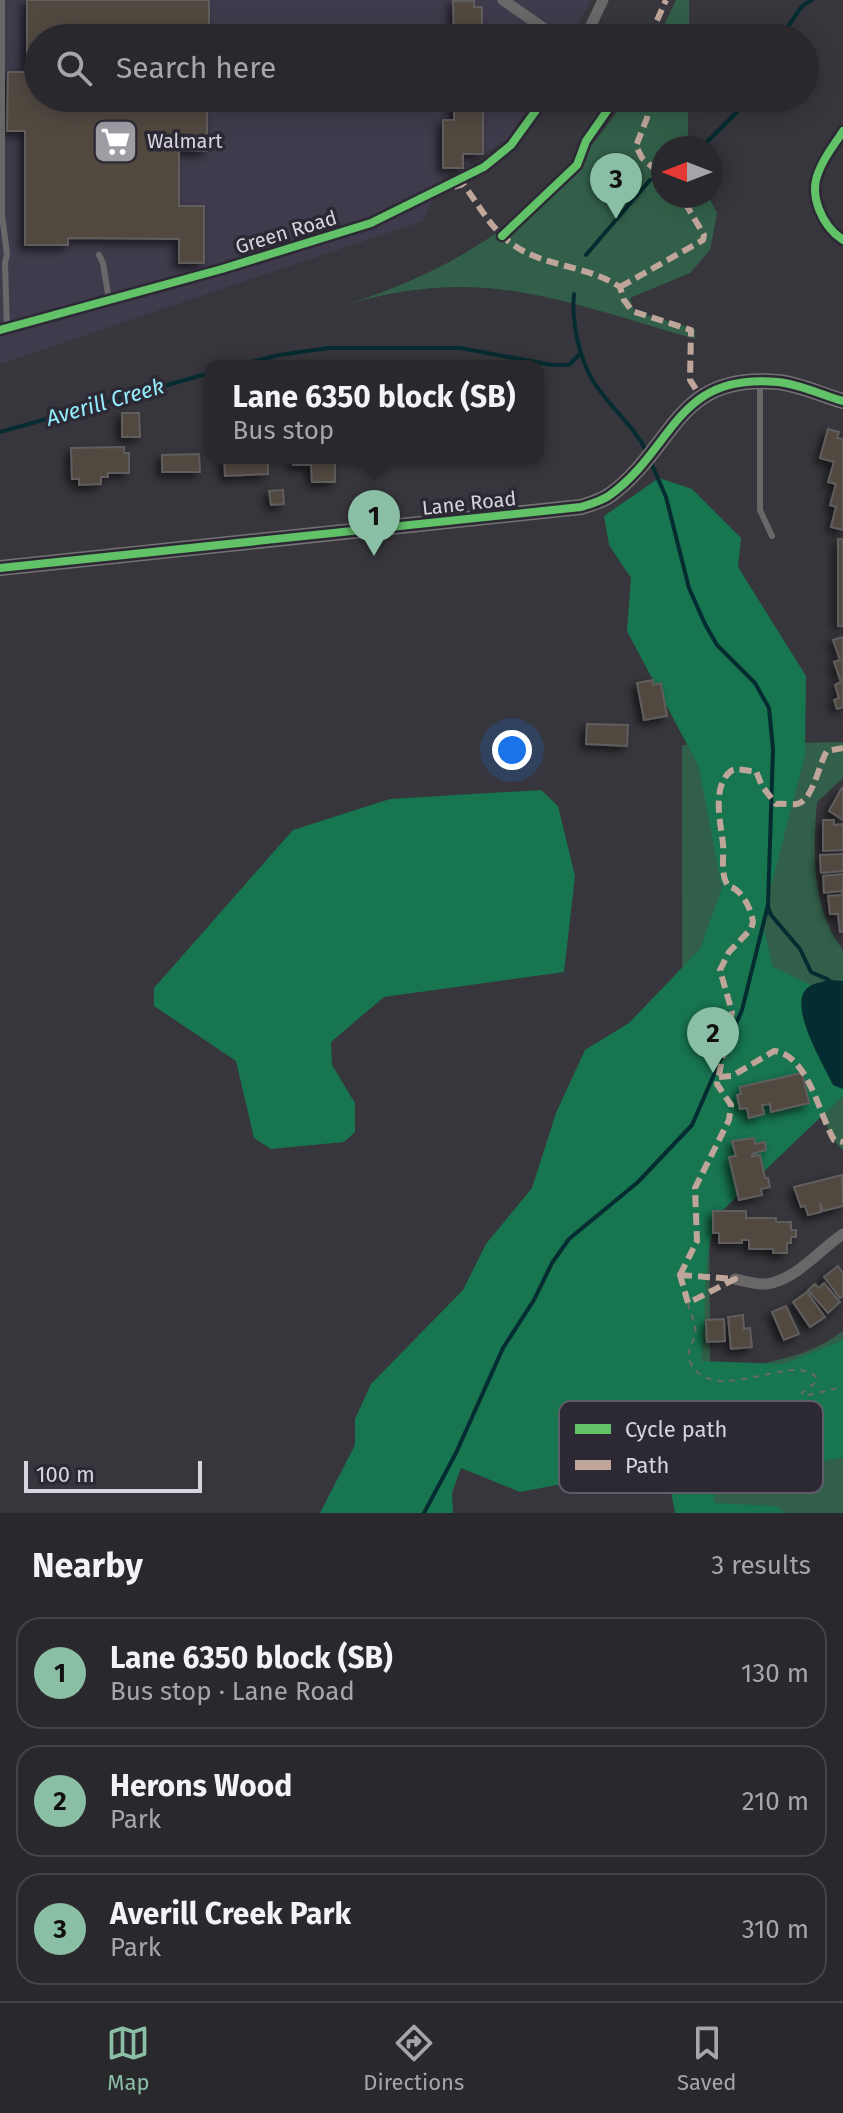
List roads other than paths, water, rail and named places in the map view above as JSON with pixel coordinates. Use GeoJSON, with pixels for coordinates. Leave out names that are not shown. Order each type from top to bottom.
{"type":"FeatureCollection","features":[{"type":"Feature","properties":{"kind":"street"},"geometry":{"type":"LineString","coordinates":[[503,0],[538,24]]}},
{"type":"Feature","properties":{"kind":"street"},"geometry":{"type":"LineString","coordinates":[[592,24],[603,0]]}},
{"type":"Feature","properties":{"kind":"street","name":"Green Road"},"geometry":{"type":"LineString","coordinates":[[4,329],[371,223],[484,167],[511,145],[535,112]]}},
{"type":"Feature","properties":{"kind":"street"},"geometry":{"type":"LineString","coordinates":[[843,131],[818,171],[815,184],[823,218],[828,228],[843,240]]}},
{"type":"Feature","properties":{"kind":"street","name":"Lane Road"},"geometry":{"type":"LineString","coordinates":[[0,568],[581,507],[607,498],[701,397],[729,383],[780,382],[843,401]]}},
{"type":"Feature","properties":{"kind":"street"},"geometry":{"type":"LineString","coordinates":[[735,1279],[764,1284],[779,1281],[843,1234]]}},
{"type":"Feature","properties":{"kind":"lane"},"geometry":{"type":"LineString","coordinates":[[2,0],[2,215],[7,254],[4,329]]}},
{"type":"Feature","properties":{"kind":"lane"},"geometry":{"type":"LineString","coordinates":[[99,255],[109,300]]}},
{"type":"Feature","properties":{"kind":"lane"},"geometry":{"type":"LineString","coordinates":[[760,382],[760,510],[772,536]]}},
{"type":"Feature","properties":{"kind":"water"},"geometry":{"type":"Polygon","coordinates":[[[829,980],[843,981],[843,1089],[833,1085],[822,1063],[808,1034],[801,1005],[803,994],[810,986],[829,980]]]}},
{"type":"Feature","properties":{"kind":"waterway","name":"Averill Creek"},"geometry":{"type":"LineString","coordinates":[[790,24],[802,6],[812,0]]}},
{"type":"Feature","properties":{"kind":"waterway","name":"Averill Creek"},"geometry":{"type":"LineString","coordinates":[[713,136],[737,112]]}},
{"type":"Feature","properties":{"kind":"waterway","name":"Averill Creek"},"geometry":{"type":"LineString","coordinates":[[586,255],[650,180]]}},
{"type":"Feature","properties":{"kind":"waterway"},"geometry":{"type":"LineString","coordinates":[[574,294],[575,327],[588,371],[647,452]]}},
{"type":"Feature","properties":{"kind":"waterway","name":"Averill Creek"},"geometry":{"type":"LineString","coordinates":[[259,360],[329,348],[460,348],[525,360]]}},
{"type":"Feature","properties":{"kind":"waterway","name":"Averill Creek"},"geometry":{"type":"LineString","coordinates":[[544,364],[569,365],[581,353]]}},
{"type":"Feature","properties":{"kind":"waterway","name":"Averill Creek"},"geometry":{"type":"LineString","coordinates":[[0,432],[204,375]]}},
{"type":"Feature","properties":{"kind":"waterway"},"geometry":{"type":"LineString","coordinates":[[424,1513],[456,1453],[503,1348],[534,1300],[552,1263],[569,1239],[638,1182],[692,1125],[742,1010],[768,905],[773,749],[769,708],[755,683],[717,645],[705,624],[689,588],[666,497],[650,460]]}},
{"type":"Feature","properties":{"kind":"waterway"},"geometry":{"type":"LineString","coordinates":[[768,907],[771,915],[800,949],[811,972],[829,980]]}},
{"type":"Feature","properties":{"kind":"place","name":"Walmart"},"geometry":{"type":"Point","coordinates":[116,141]}},
{"type":"Feature","properties":{"kind":"place","name":"Averill Creek Park"},"geometry":{"type":"Point","coordinates":[616,219]}},
{"type":"Feature","properties":{"kind":"place","name":"Lane 6350 block (SB)"},"geometry":{"type":"Point","coordinates":[374,556]}},
{"type":"Feature","properties":{"kind":"place","name":"Herons Wood"},"geometry":{"type":"Point","coordinates":[713,1073]}}]}
